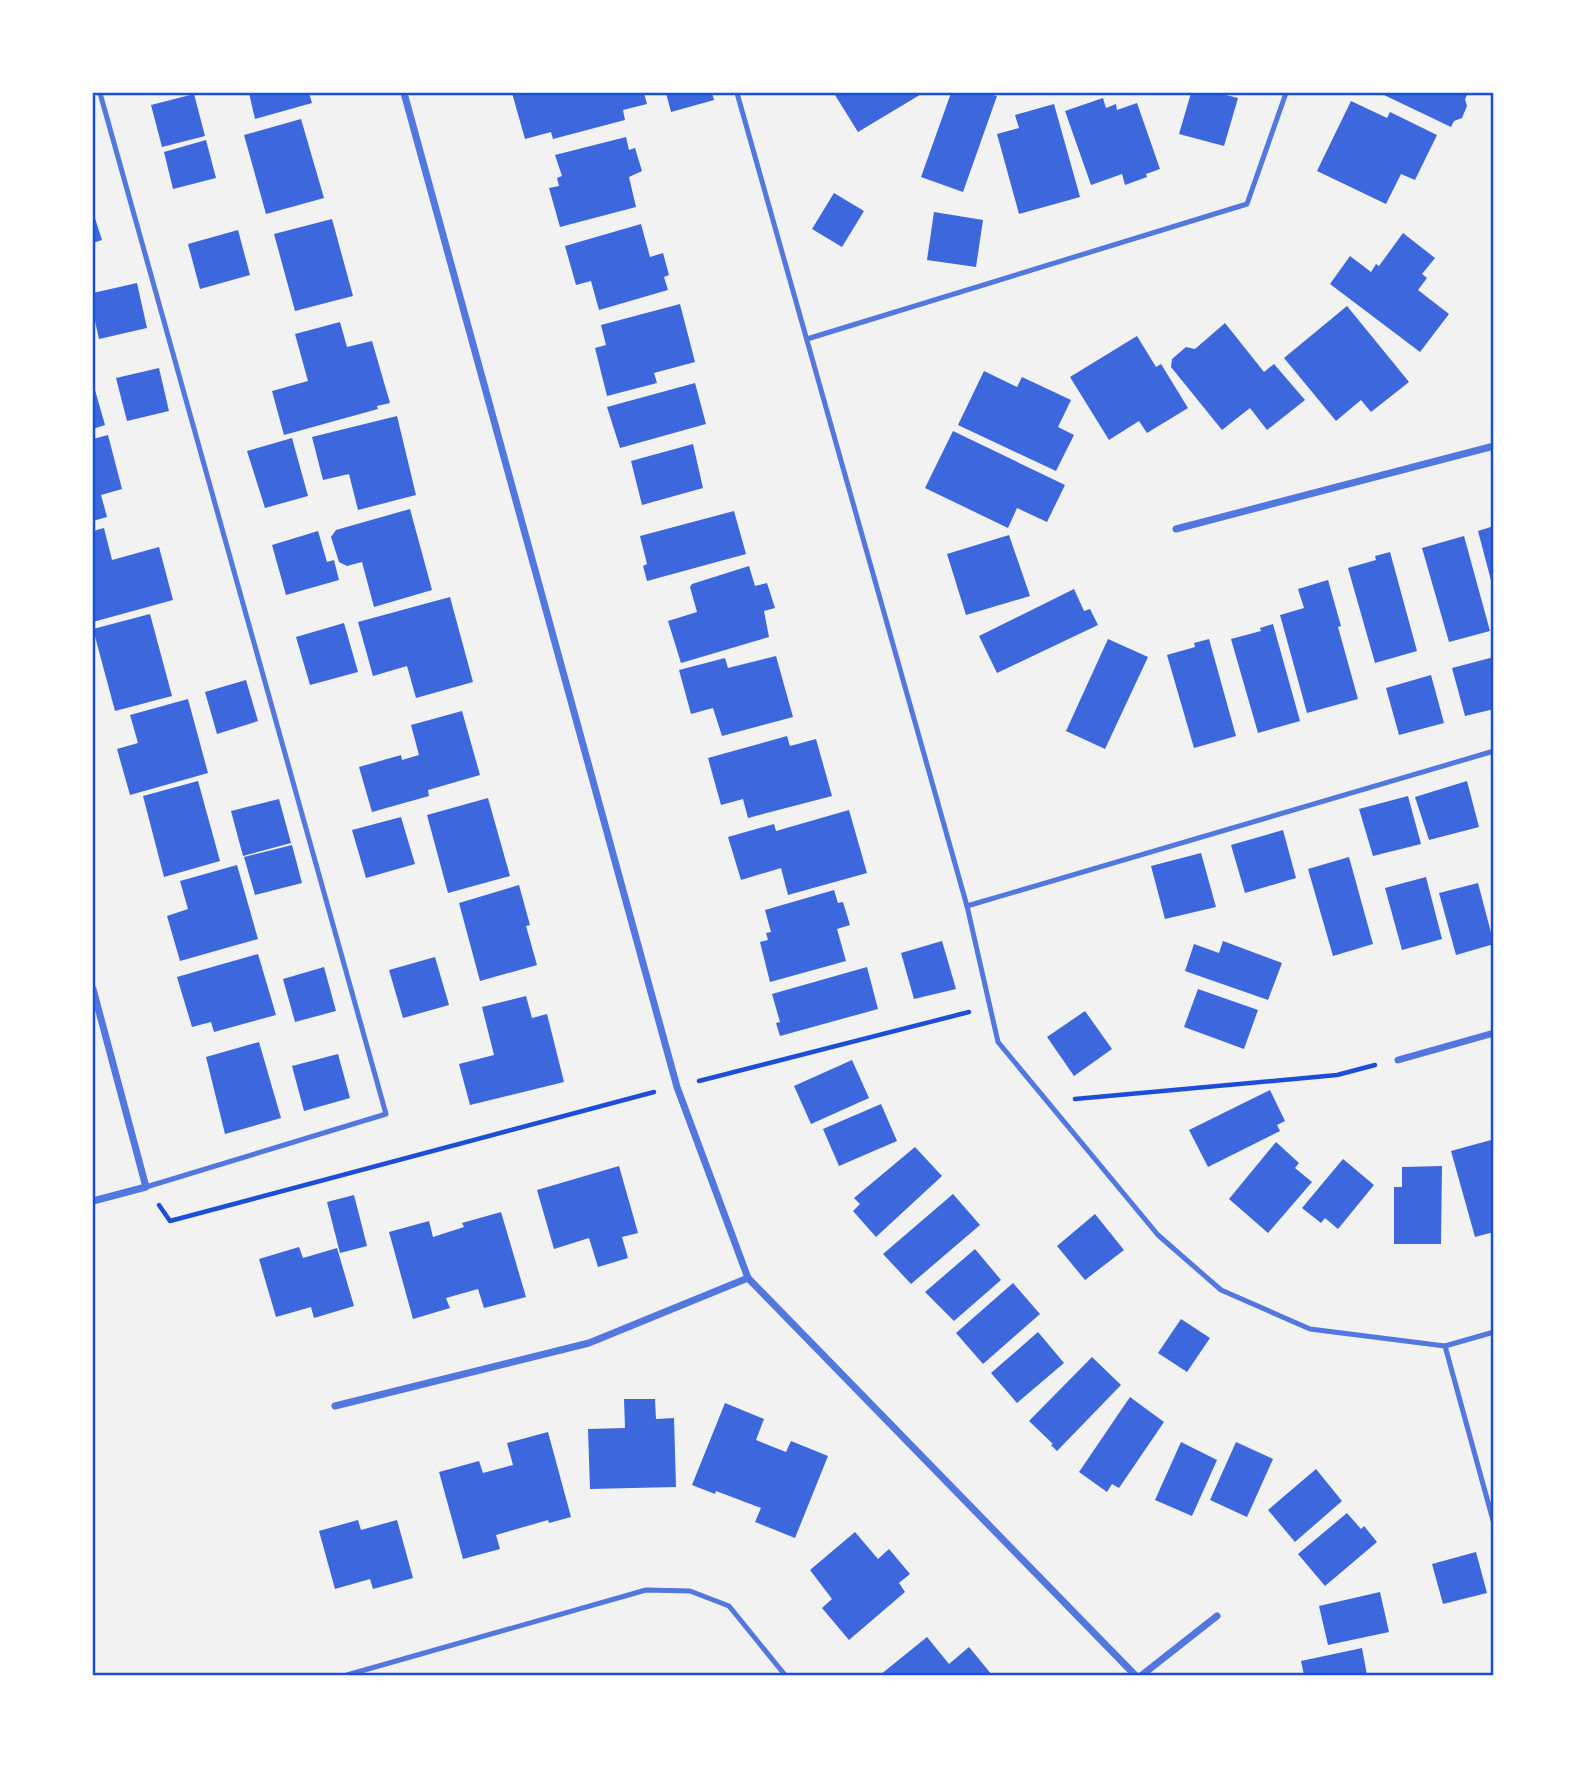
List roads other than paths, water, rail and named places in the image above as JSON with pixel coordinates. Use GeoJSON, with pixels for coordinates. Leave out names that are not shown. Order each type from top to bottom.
{"type":"FeatureCollection","features":[{"type":"Feature","properties":{"kind":"street"},"geometry":{"type":"LineString","coordinates":[[404,93],[677,1087],[748,1278],[1135,1675]]}},
{"type":"Feature","properties":{"kind":"street"},"geometry":{"type":"LineString","coordinates":[[1176,529],[1494,446]]}},
{"type":"Feature","properties":{"kind":"street"},"geometry":{"type":"LineString","coordinates":[[93,989],[146,1187],[93,1201]]}},
{"type":"Feature","properties":{"kind":"street"},"geometry":{"type":"LineString","coordinates":[[1398,1060],[1494,1033]]}},
{"type":"Feature","properties":{"kind":"street"},"geometry":{"type":"LineString","coordinates":[[335,1406],[589,1343],[748,1278]]}},
{"type":"Feature","properties":{"kind":"street"},"geometry":{"type":"LineString","coordinates":[[1142,1675],[1217,1616]]}},
{"type":"Feature","properties":{"kind":"lane"},"geometry":{"type":"LineString","coordinates":[[100,93],[386,1114],[146,1187]]}},
{"type":"Feature","properties":{"kind":"lane"},"geometry":{"type":"LineString","coordinates":[[737,93],[967,906],[998,1042],[1158,1235],[1221,1290],[1310,1329],[1445,1346],[1494,1332]]}},
{"type":"Feature","properties":{"kind":"lane"},"geometry":{"type":"LineString","coordinates":[[807,339],[1247,204],[1286,93]]}},
{"type":"Feature","properties":{"kind":"lane"},"geometry":{"type":"LineString","coordinates":[[967,906],[1494,751]]}},
{"type":"Feature","properties":{"kind":"lane"},"geometry":{"type":"LineString","coordinates":[[1445,1346],[1494,1524]]}},
{"type":"Feature","properties":{"kind":"lane"},"geometry":{"type":"LineString","coordinates":[[347,1675],[646,1590],[690,1591],[729,1606],[785,1675]]}}]}
